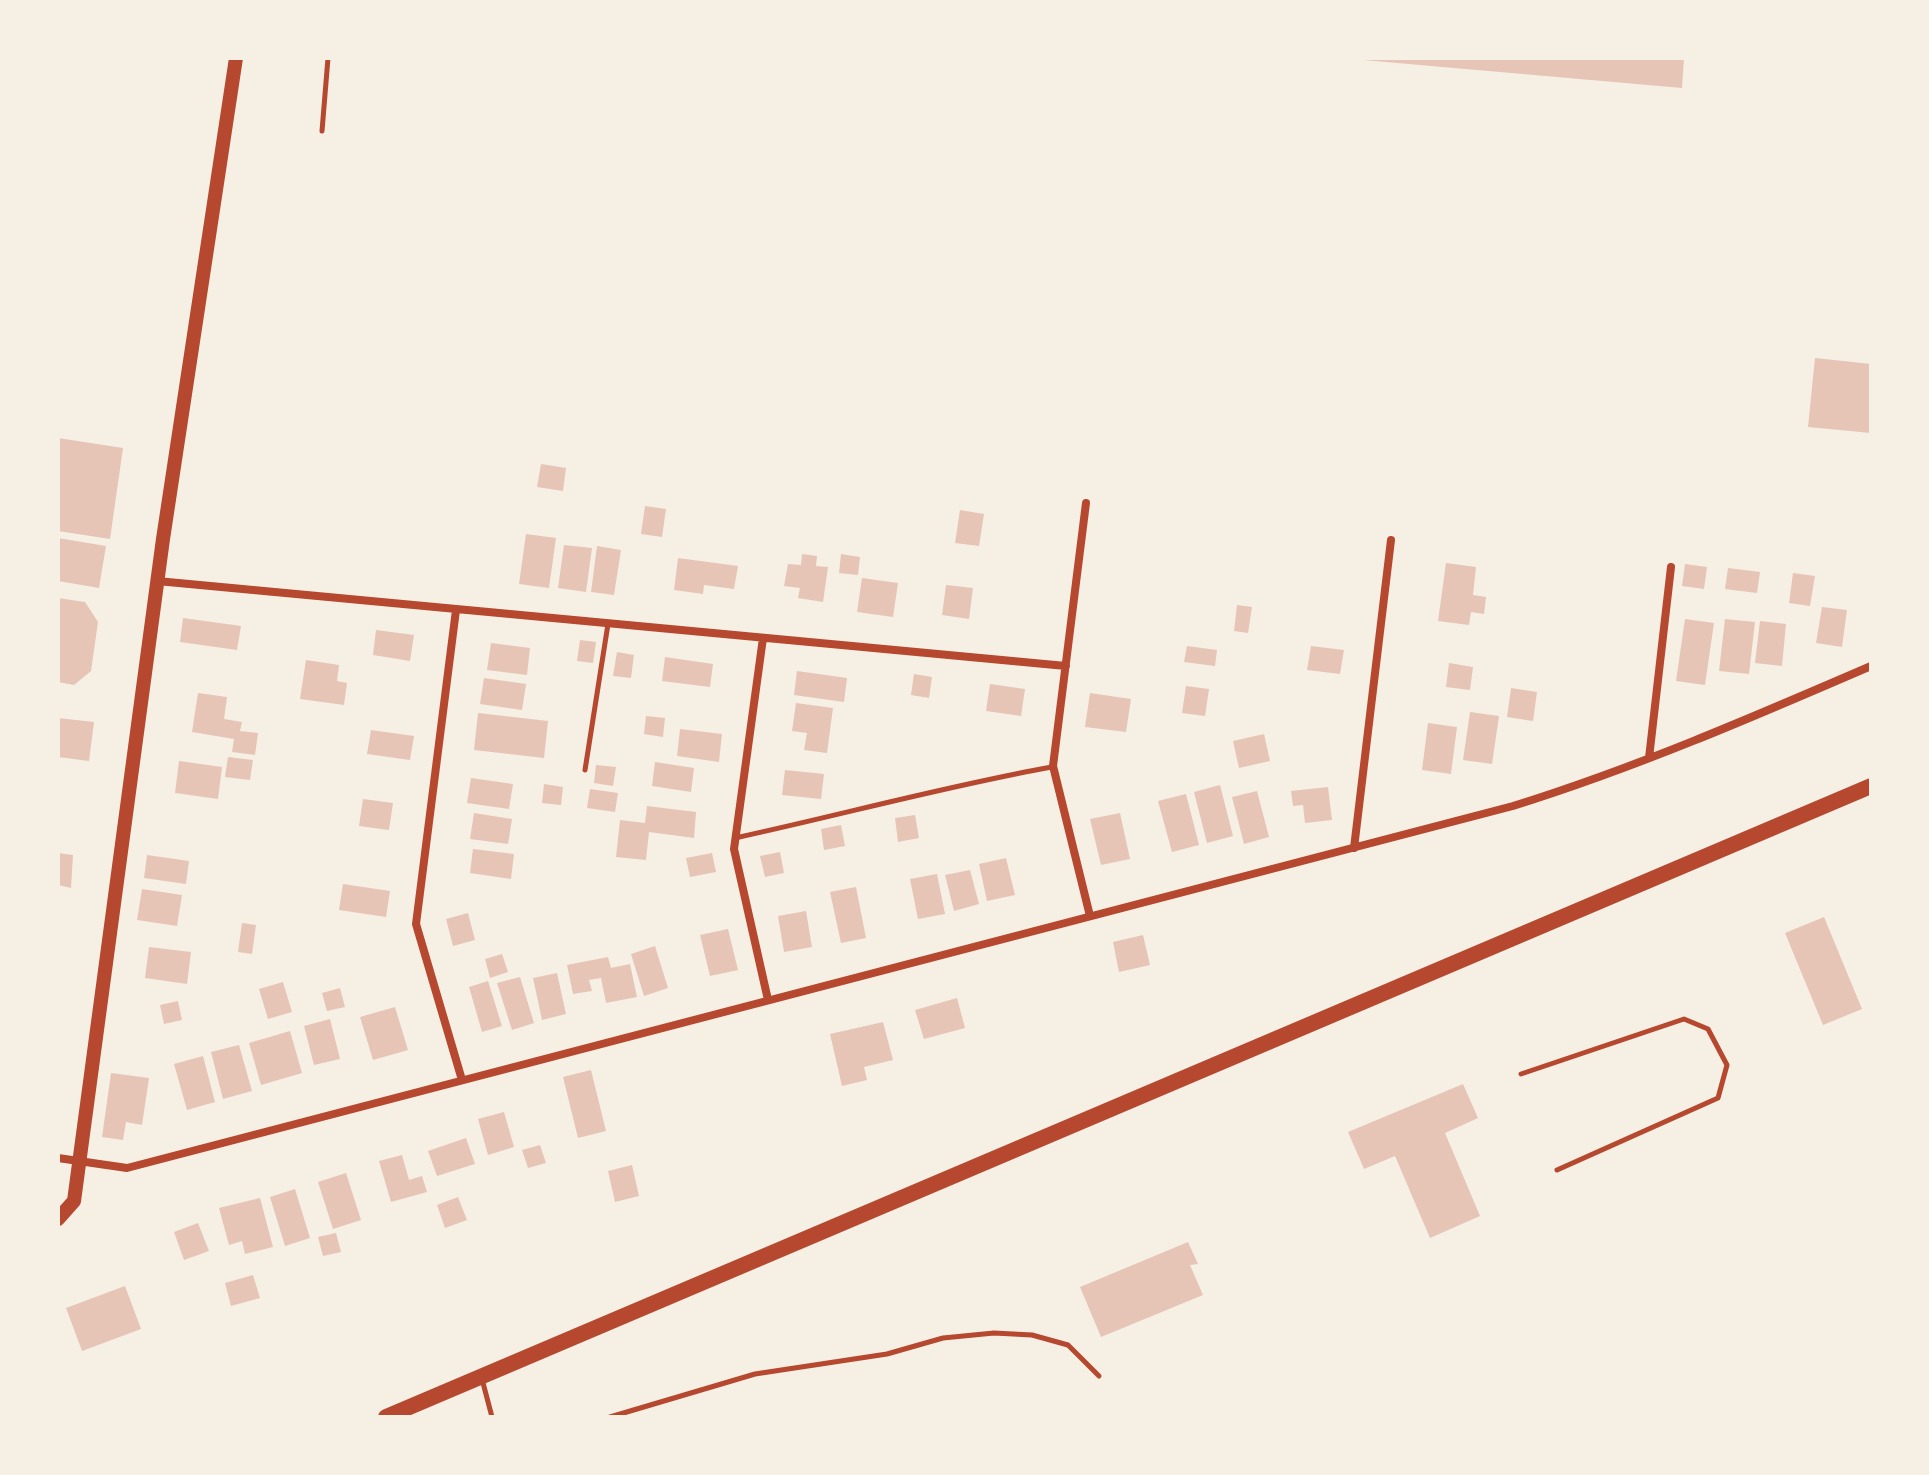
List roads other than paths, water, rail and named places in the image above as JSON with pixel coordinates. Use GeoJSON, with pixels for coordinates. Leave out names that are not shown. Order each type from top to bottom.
{"type":"FeatureCollection","features":[{"type":"Feature","properties":{"kind":"main road"},"geometry":{"type":"LineString","coordinates":[[58,1219],[74,1201],[157,581],[236,58]]}},
{"type":"Feature","properties":{"kind":"main road"},"geometry":{"type":"LineString","coordinates":[[386,1417],[1871,786]]}},
{"type":"Feature","properties":{"kind":"street"},"geometry":{"type":"LineString","coordinates":[[1086,503],[1053,766],[1090,916]]}},
{"type":"Feature","properties":{"kind":"street"},"geometry":{"type":"LineString","coordinates":[[1354,848],[1391,540]]}},
{"type":"Feature","properties":{"kind":"street"},"geometry":{"type":"LineString","coordinates":[[1649,758],[1671,567]]}},
{"type":"Feature","properties":{"kind":"street"},"geometry":{"type":"LineString","coordinates":[[157,581],[1066,666]]}},
{"type":"Feature","properties":{"kind":"street"},"geometry":{"type":"LineString","coordinates":[[456,610],[416,924],[462,1080]]}},
{"type":"Feature","properties":{"kind":"street"},"geometry":{"type":"LineString","coordinates":[[763,638],[734,849],[768,1000]]}},
{"type":"Feature","properties":{"kind":"street"},"geometry":{"type":"LineString","coordinates":[[58,1158],[127,1168],[1525,802],[1649,758],[1871,666]]}},
{"type":"Feature","properties":{"kind":"lane"},"geometry":{"type":"LineString","coordinates":[[322,131],[328,58]]}},
{"type":"Feature","properties":{"kind":"lane"},"geometry":{"type":"LineString","coordinates":[[585,770],[608,624]]}},
{"type":"Feature","properties":{"kind":"lane"},"geometry":{"type":"LineString","coordinates":[[735,838],[1053,766]]}},
{"type":"Feature","properties":{"kind":"lane"},"geometry":{"type":"LineString","coordinates":[[1521,1074],[1684,1019],[1708,1029],[1727,1065],[1718,1098],[1557,1170]]}},
{"type":"Feature","properties":{"kind":"lane"},"geometry":{"type":"LineString","coordinates":[[610,1417],[755,1374],[887,1354],[943,1338],[994,1333],[1032,1335],[1068,1345],[1099,1376]]}},
{"type":"Feature","properties":{"kind":"lane"},"geometry":{"type":"LineString","coordinates":[[481,1376],[492,1417]]}}]}
